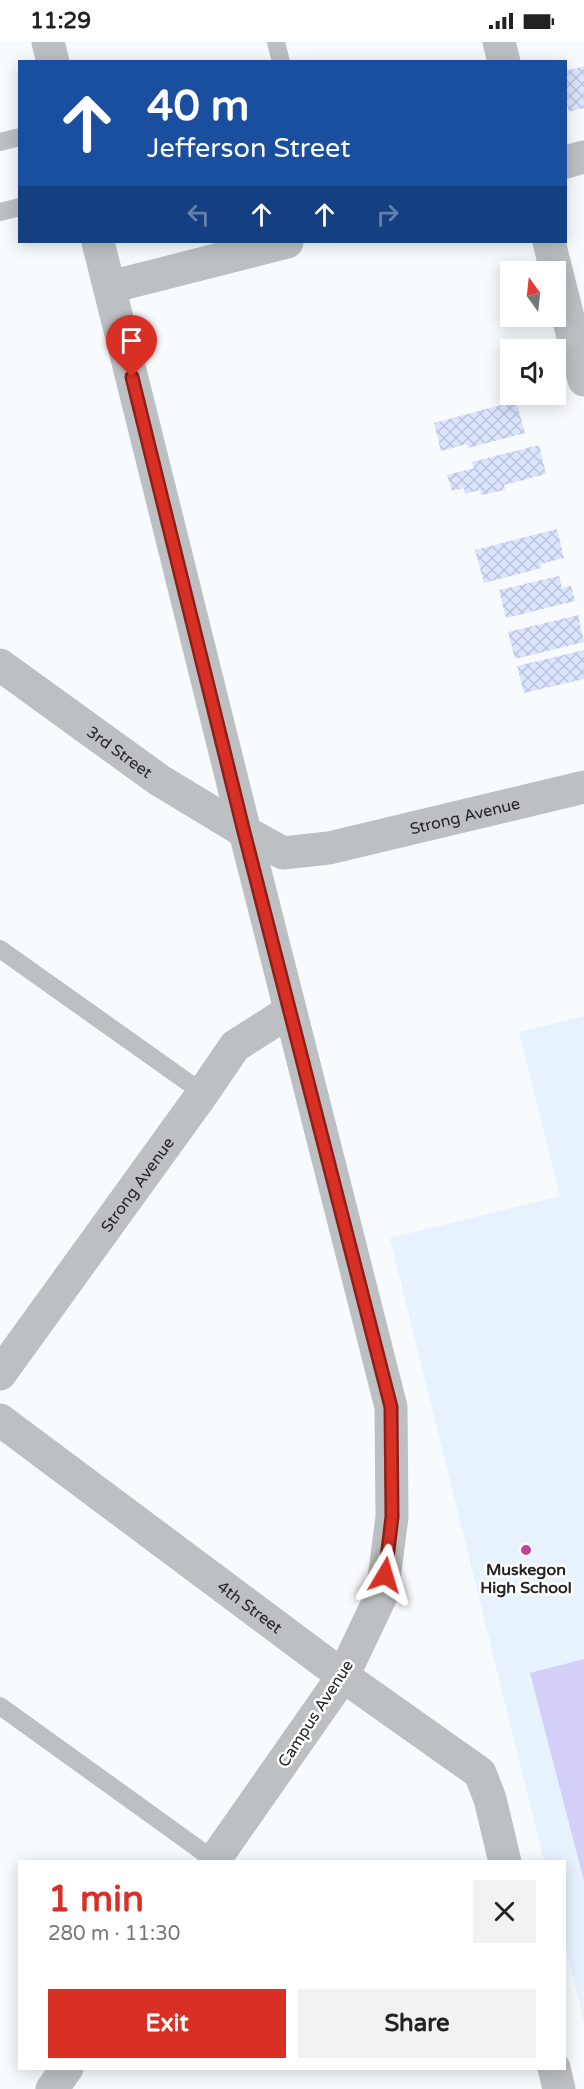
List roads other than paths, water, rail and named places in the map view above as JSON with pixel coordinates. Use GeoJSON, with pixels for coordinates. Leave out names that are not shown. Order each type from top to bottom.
{"type":"FeatureCollection","features":[{"type":"Feature","properties":{"kind":"street"},"geometry":{"type":"LineString","coordinates":[[48,42],[52,60]]}},
{"type":"Feature","properties":{"kind":"street"},"geometry":{"type":"LineString","coordinates":[[499,42],[504,60]]}},
{"type":"Feature","properties":{"kind":"street"},"geometry":{"type":"LineString","coordinates":[[567,162],[584,157]]}},
{"type":"Feature","properties":{"kind":"street","name":"Campus Avenue"},"geometry":{"type":"LineString","coordinates":[[99,243],[244,832],[391,1407],[392,1517],[382,1594],[343,1676],[214,1860]]}},
{"type":"Feature","properties":{"kind":"street"},"geometry":{"type":"LineString","coordinates":[[110,287],[283,243]]}},
{"type":"Feature","properties":{"kind":"street"},"geometry":{"type":"LineString","coordinates":[[549,243],[580,344],[584,380]]}},
{"type":"Feature","properties":{"kind":"street","name":"3rd Street"},"geometry":{"type":"LineString","coordinates":[[0,665],[159,780],[244,832]]}},
{"type":"Feature","properties":{"kind":"street","name":"Strong Avenue"},"geometry":{"type":"LineString","coordinates":[[244,832],[283,853],[329,849],[584,787]]}},
{"type":"Feature","properties":{"kind":"street","name":"Strong Avenue"},"geometry":{"type":"LineString","coordinates":[[0,1374],[235,1046],[290,1011]]}},
{"type":"Feature","properties":{"kind":"street","name":"4th Street"},"geometry":{"type":"LineString","coordinates":[[0,1420],[343,1676],[480,1773],[490,1799],[505,1860]]}},
{"type":"Feature","properties":{"kind":"street"},"geometry":{"type":"LineString","coordinates":[[52,2089],[66,2070]]}},
{"type":"Feature","properties":{"kind":"street"},"geometry":{"type":"LineString","coordinates":[[554,2070],[559,2089]]}},
{"type":"Feature","properties":{"kind":"lane"},"geometry":{"type":"LineString","coordinates":[[276,42],[280,60]]}},
{"type":"Feature","properties":{"kind":"lane"},"geometry":{"type":"LineString","coordinates":[[0,142],[18,138]]}},
{"type":"Feature","properties":{"kind":"lane"},"geometry":{"type":"LineString","coordinates":[[0,212],[18,208]]}},
{"type":"Feature","properties":{"kind":"lane"},"geometry":{"type":"LineString","coordinates":[[3,956],[203,1093]]}},
{"type":"Feature","properties":{"kind":"lane"},"geometry":{"type":"LineString","coordinates":[[0,1706],[212,1860]]}},
{"type":"Feature","properties":{"kind":"place","name":"Muskegon High School"},"geometry":{"type":"Point","coordinates":[526,1550]}}]}
